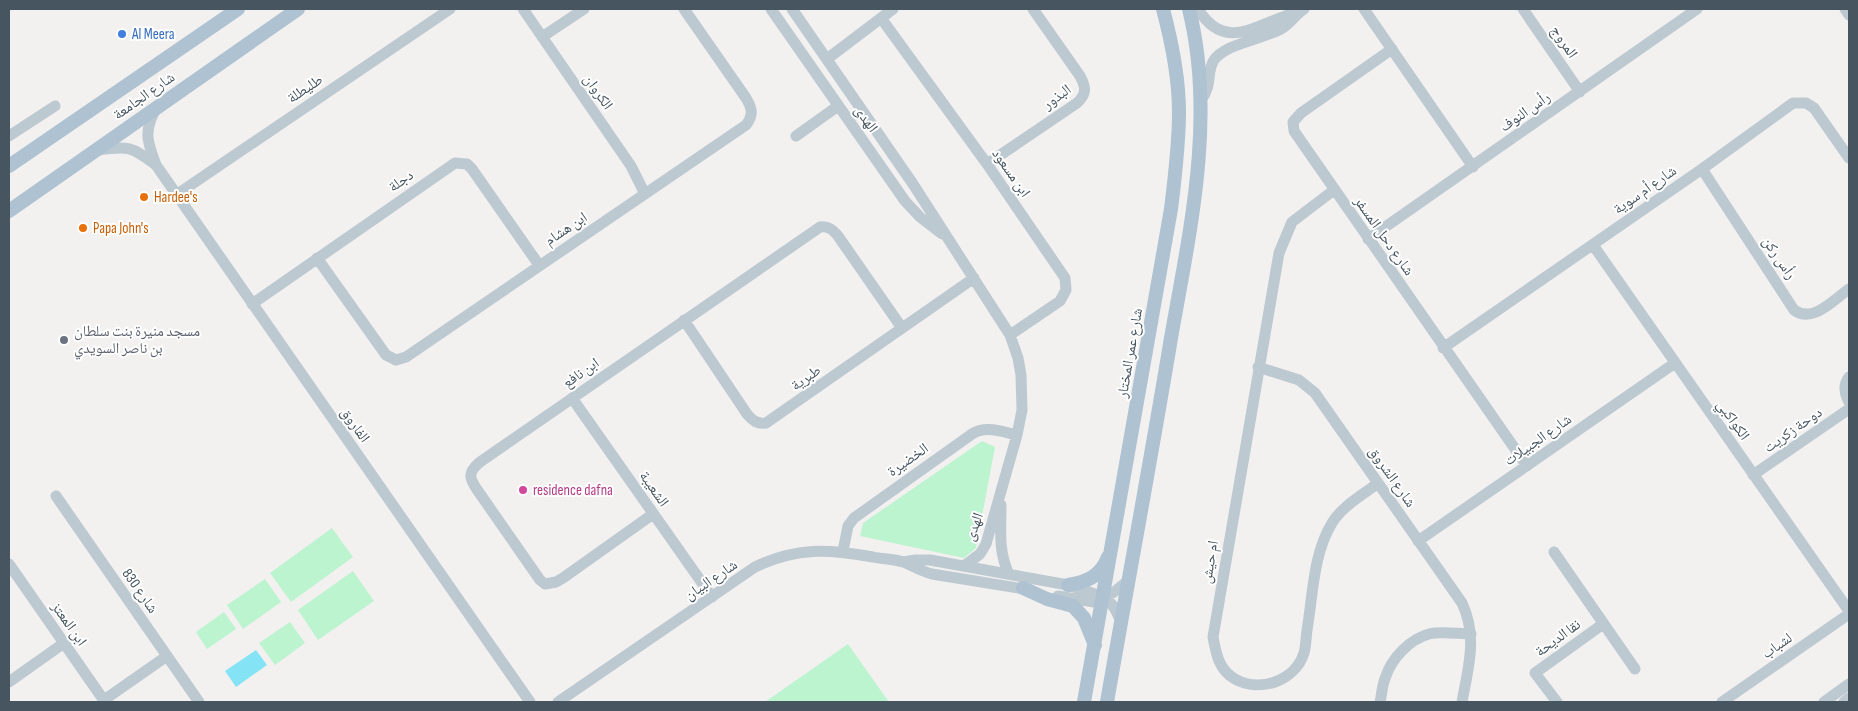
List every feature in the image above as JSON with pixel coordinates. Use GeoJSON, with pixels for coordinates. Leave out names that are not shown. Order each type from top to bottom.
{"type":"FeatureCollection","features":[{"type":"Feature","properties":{"kind":"main road","name":"شارع الجامعة"},"geometry":{"type":"LineString","coordinates":[[9,166],[238,9]]}},
{"type":"Feature","properties":{"kind":"main road","name":"شارع الجامعة"},"geometry":{"type":"LineString","coordinates":[[9,211],[298,9]]}},
{"type":"Feature","properties":{"kind":"main road","name":"شارع عمر المختار"},"geometry":{"type":"LineString","coordinates":[[1084,702],[1171,209],[1178,152],[1179,111],[1176,64],[1164,9]]}},
{"type":"Feature","properties":{"kind":"main road"},"geometry":{"type":"LineString","coordinates":[[1107,702],[1167,364],[1196,187],[1202,100],[1189,9]]}},
{"type":"Feature","properties":{"kind":"main road"},"geometry":{"type":"LineString","coordinates":[[1068,585],[1094,577],[1105,566],[1112,550]]}},
{"type":"Feature","properties":{"kind":"main road"},"geometry":{"type":"LineString","coordinates":[[1023,588],[1073,606],[1084,618],[1095,645]]}},
{"type":"Feature","properties":{"kind":"street","name":"طليطلة"},"geometry":{"type":"LineString","coordinates":[[176,195],[450,9]]}},
{"type":"Feature","properties":{"kind":"street","name":"الكروان"},"geometry":{"type":"LineString","coordinates":[[523,9],[631,166],[645,194]]}},
{"type":"Feature","properties":{"kind":"street"},"geometry":{"type":"LineString","coordinates":[[542,37],[584,9]]}},
{"type":"Feature","properties":{"kind":"street","name":"ابن هشام"},"geometry":{"type":"LineString","coordinates":[[317,258],[382,351],[396,360],[406,356],[645,194],[746,125],[752,112],[746,98],[684,9]]}},
{"type":"Feature","properties":{"kind":"street","name":"الهدى"},"geometry":{"type":"LineString","coordinates":[[771,9],[912,210],[946,236]]}},
{"type":"Feature","properties":{"kind":"street","name":"الهدى"},"geometry":{"type":"LineString","coordinates":[[792,9],[899,163],[974,278],[1010,335],[1018,358],[1023,392],[1022,410],[1016,435],[986,544],[980,554],[964,566]]}},
{"type":"Feature","properties":{"kind":"street"},"geometry":{"type":"LineString","coordinates":[[827,59],[893,9]]}},
{"type":"Feature","properties":{"kind":"street","name":"البذور"},"geometry":{"type":"LineString","coordinates":[[986,164],[1077,103],[1083,98],[1085,92],[1080,76],[1033,9]]}},
{"type":"Feature","properties":{"kind":"street"},"geometry":{"type":"LineString","coordinates":[[1198,9],[1214,29],[1227,33],[1250,30],[1286,14],[1302,10]]}},
{"type":"Feature","properties":{"kind":"street"},"geometry":{"type":"LineString","coordinates":[[1364,9],[1473,167]]}},
{"type":"Feature","properties":{"kind":"street","name":"المروج"},"geometry":{"type":"LineString","coordinates":[[1523,9],[1580,92]]}},
{"type":"Feature","properties":{"kind":"street","name":"رأس النوف"},"geometry":{"type":"LineString","coordinates":[[1368,239],[1697,9]]}},
{"type":"Feature","properties":{"kind":"street"},"geometry":{"type":"LineString","coordinates":[[1845,9],[1849,15]]}},
{"type":"Feature","properties":{"kind":"street"},"geometry":{"type":"LineString","coordinates":[[1202,100],[1209,86],[1211,66],[1219,54],[1237,45],[1280,29],[1291,22],[1302,10]]}},
{"type":"Feature","properties":{"kind":"street","name":"ابن مسعود"},"geometry":{"type":"LineString","coordinates":[[881,18],[1065,278],[1064,296],[1010,335]]}},
{"type":"Feature","properties":{"kind":"street","name":"شارع دحل المسفر"},"geometry":{"type":"LineString","coordinates":[[1392,48],[1301,113],[1293,122],[1294,131],[1443,348],[1527,466]]}},
{"type":"Feature","properties":{"kind":"street","name":"شارع أم سوية"},"geometry":{"type":"LineString","coordinates":[[1443,348],[1796,102],[1806,103],[1814,108],[1849,158]]}},
{"type":"Feature","properties":{"kind":"street"},"geometry":{"type":"LineString","coordinates":[[9,136],[55,106]]}},
{"type":"Feature","properties":{"kind":"street"},"geometry":{"type":"LineString","coordinates":[[796,136],[838,106]]}},
{"type":"Feature","properties":{"kind":"street","name":"الفاروق"},"geometry":{"type":"LineString","coordinates":[[157,107],[150,118],[147,132],[148,144],[156,165],[530,702]]}},
{"type":"Feature","properties":{"kind":"street","name":"الفاروق"},"geometry":{"type":"LineString","coordinates":[[94,151],[126,147],[141,154],[156,165]]}},
{"type":"Feature","properties":{"kind":"street","name":"دجلة"},"geometry":{"type":"LineString","coordinates":[[252,304],[449,166],[461,162],[467,164],[472,169],[540,265]]}},
{"type":"Feature","properties":{"kind":"street"},"geometry":{"type":"LineString","coordinates":[[886,173],[899,163]]}},
{"type":"Feature","properties":{"kind":"street","name":"رأس ركن"},"geometry":{"type":"LineString","coordinates":[[1702,169],[1794,310],[1805,315],[1815,313],[1849,289]]}},
{"type":"Feature","properties":{"kind":"street","name":"ام حيش"},"geometry":{"type":"LineString","coordinates":[[1334,190],[1296,219],[1284,239],[1279,253],[1213,637],[1216,657],[1226,672],[1236,680],[1264,686],[1281,680],[1293,671],[1304,653],[1320,552],[1332,522],[1340,512],[1378,483]]}},
{"type":"Feature","properties":{"kind":"street","name":"ابن نافع"},"geometry":{"type":"LineString","coordinates":[[653,514],[563,578],[556,582],[545,584],[540,580],[478,491],[470,475],[474,467],[814,230],[826,226],[838,236],[902,328]]}},
{"type":"Feature","properties":{"kind":"street","name":"الكواكبي"},"geometry":{"type":"LineString","coordinates":[[1593,245],[1849,612]]}},
{"type":"Feature","properties":{"kind":"street","name":"طبرية"},"geometry":{"type":"LineString","coordinates":[[684,320],[747,414],[760,424],[772,420],[974,278]]}},
{"type":"Feature","properties":{"kind":"street","name":"شارع الجبيلات"},"geometry":{"type":"LineString","coordinates":[[1418,541],[1675,362]]}},
{"type":"Feature","properties":{"kind":"street","name":"شارع الشروق"},"geometry":{"type":"LineString","coordinates":[[1258,367],[1299,380],[1315,393],[1462,604],[1470,624],[1471,634],[1471,650],[1462,702]]}},
{"type":"Feature","properties":{"kind":"street"},"geometry":{"type":"LineString","coordinates":[[1849,377],[1844,390],[1849,402]]}},
{"type":"Feature","properties":{"kind":"street","name":"الشعيبة"},"geometry":{"type":"LineString","coordinates":[[572,398],[712,597]]}},
{"type":"Feature","properties":{"kind":"street","name":"دوحة زكريت"},"geometry":{"type":"LineString","coordinates":[[1753,475],[1849,408]]}},
{"type":"Feature","properties":{"kind":"street","name":"الخضيرة"},"geometry":{"type":"LineString","coordinates":[[843,552],[848,526],[854,518],[972,434],[985,428],[1016,435]]}},
{"type":"Feature","properties":{"kind":"street","name":"الهدى"},"geometry":{"type":"LineString","coordinates":[[1001,491],[1000,545],[1002,557],[1009,574]]}},
{"type":"Feature","properties":{"kind":"street","name":"شارع 830"},"geometry":{"type":"LineString","coordinates":[[56,496],[199,702]]}},
{"type":"Feature","properties":{"kind":"street","name":"شارع البيان"},"geometry":{"type":"LineString","coordinates":[[558,702],[756,567],[770,560],[812,550],[843,552],[903,562],[922,559],[1068,585],[1104,597]]}},
{"type":"Feature","properties":{"kind":"street","name":"نقا الديحة"},"geometry":{"type":"LineString","coordinates":[[1554,552],[1635,670]]}},
{"type":"Feature","properties":{"kind":"street","name":"شارع البيان"},"geometry":{"type":"LineString","coordinates":[[903,562],[917,570],[932,574],[1023,588],[1090,603],[1114,592],[1129,580]]}},
{"type":"Feature","properties":{"kind":"street","name":"ابن المعتز"},"geometry":{"type":"LineString","coordinates":[[9,564],[105,701],[167,656]]}},
{"type":"Feature","properties":{"kind":"street"},"geometry":{"type":"LineString","coordinates":[[1104,597],[1115,608],[1121,622]]}},
{"type":"Feature","properties":{"kind":"street","name":"لشباب"},"geometry":{"type":"LineString","coordinates":[[1722,702],[1849,612]]}},
{"type":"Feature","properties":{"kind":"street","name":"نقا الديحة"},"geometry":{"type":"LineString","coordinates":[[1557,702],[1536,673],[1603,624]]}},
{"type":"Feature","properties":{"kind":"street"},"geometry":{"type":"LineString","coordinates":[[1380,702],[1385,677],[1389,668],[1401,652],[1410,645],[1430,634],[1471,634]]}},
{"type":"Feature","properties":{"kind":"street"},"geometry":{"type":"LineString","coordinates":[[9,682],[64,643]]}},
{"type":"Feature","properties":{"kind":"street"},"geometry":{"type":"LineString","coordinates":[[1824,702],[1849,684]]}},
{"type":"Feature","properties":{"kind":"street"},"geometry":{"type":"LineString","coordinates":[[1844,702],[1849,698]]}},
{"type":"Feature","properties":{"kind":"green space"},"geometry":{"type":"Polygon","coordinates":[[[982,441],[995,447],[976,548],[964,558],[860,536],[863,523],[982,441]]]}},
{"type":"Feature","properties":{"kind":"green space"},"geometry":{"type":"Polygon","coordinates":[[[332,528],[353,557],[291,602],[270,573],[332,528]]]}},
{"type":"Feature","properties":{"kind":"green space"},"geometry":{"type":"Polygon","coordinates":[[[353,571],[374,601],[318,640],[298,610],[353,571]]]}},
{"type":"Feature","properties":{"kind":"green space"},"geometry":{"type":"Polygon","coordinates":[[[265,579],[281,602],[243,629],[227,605],[265,579]]]}},
{"type":"Feature","properties":{"kind":"green space"},"geometry":{"type":"Polygon","coordinates":[[[224,612],[236,629],[207,649],[196,632],[224,612]]]}},
{"type":"Feature","properties":{"kind":"green space"},"geometry":{"type":"Polygon","coordinates":[[[290,622],[305,643],[275,665],[259,643],[290,622]]]}},
{"type":"Feature","properties":{"kind":"green space"},"geometry":{"type":"Polygon","coordinates":[[[848,644],[889,702],[765,702],[848,644]]]}},
{"type":"Feature","properties":{"kind":"water"},"geometry":{"type":"Polygon","coordinates":[[[256,650],[267,665],[236,687],[225,671],[256,650]]]}},
{"type":"Feature","properties":{"kind":"place","name":"Al Meera"},"geometry":{"type":"Point","coordinates":[122,34]}},
{"type":"Feature","properties":{"kind":"place","name":"Hardee's"},"geometry":{"type":"Point","coordinates":[144,197]}},
{"type":"Feature","properties":{"kind":"place","name":"Papa John's"},"geometry":{"type":"Point","coordinates":[83,228]}},
{"type":"Feature","properties":{"kind":"place","name":"مسجد منيرة بنت سلطان بن ناصر السويدي"},"geometry":{"type":"Point","coordinates":[64,340]}},
{"type":"Feature","properties":{"kind":"place","name":"residence dafna"},"geometry":{"type":"Point","coordinates":[523,490]}}]}
